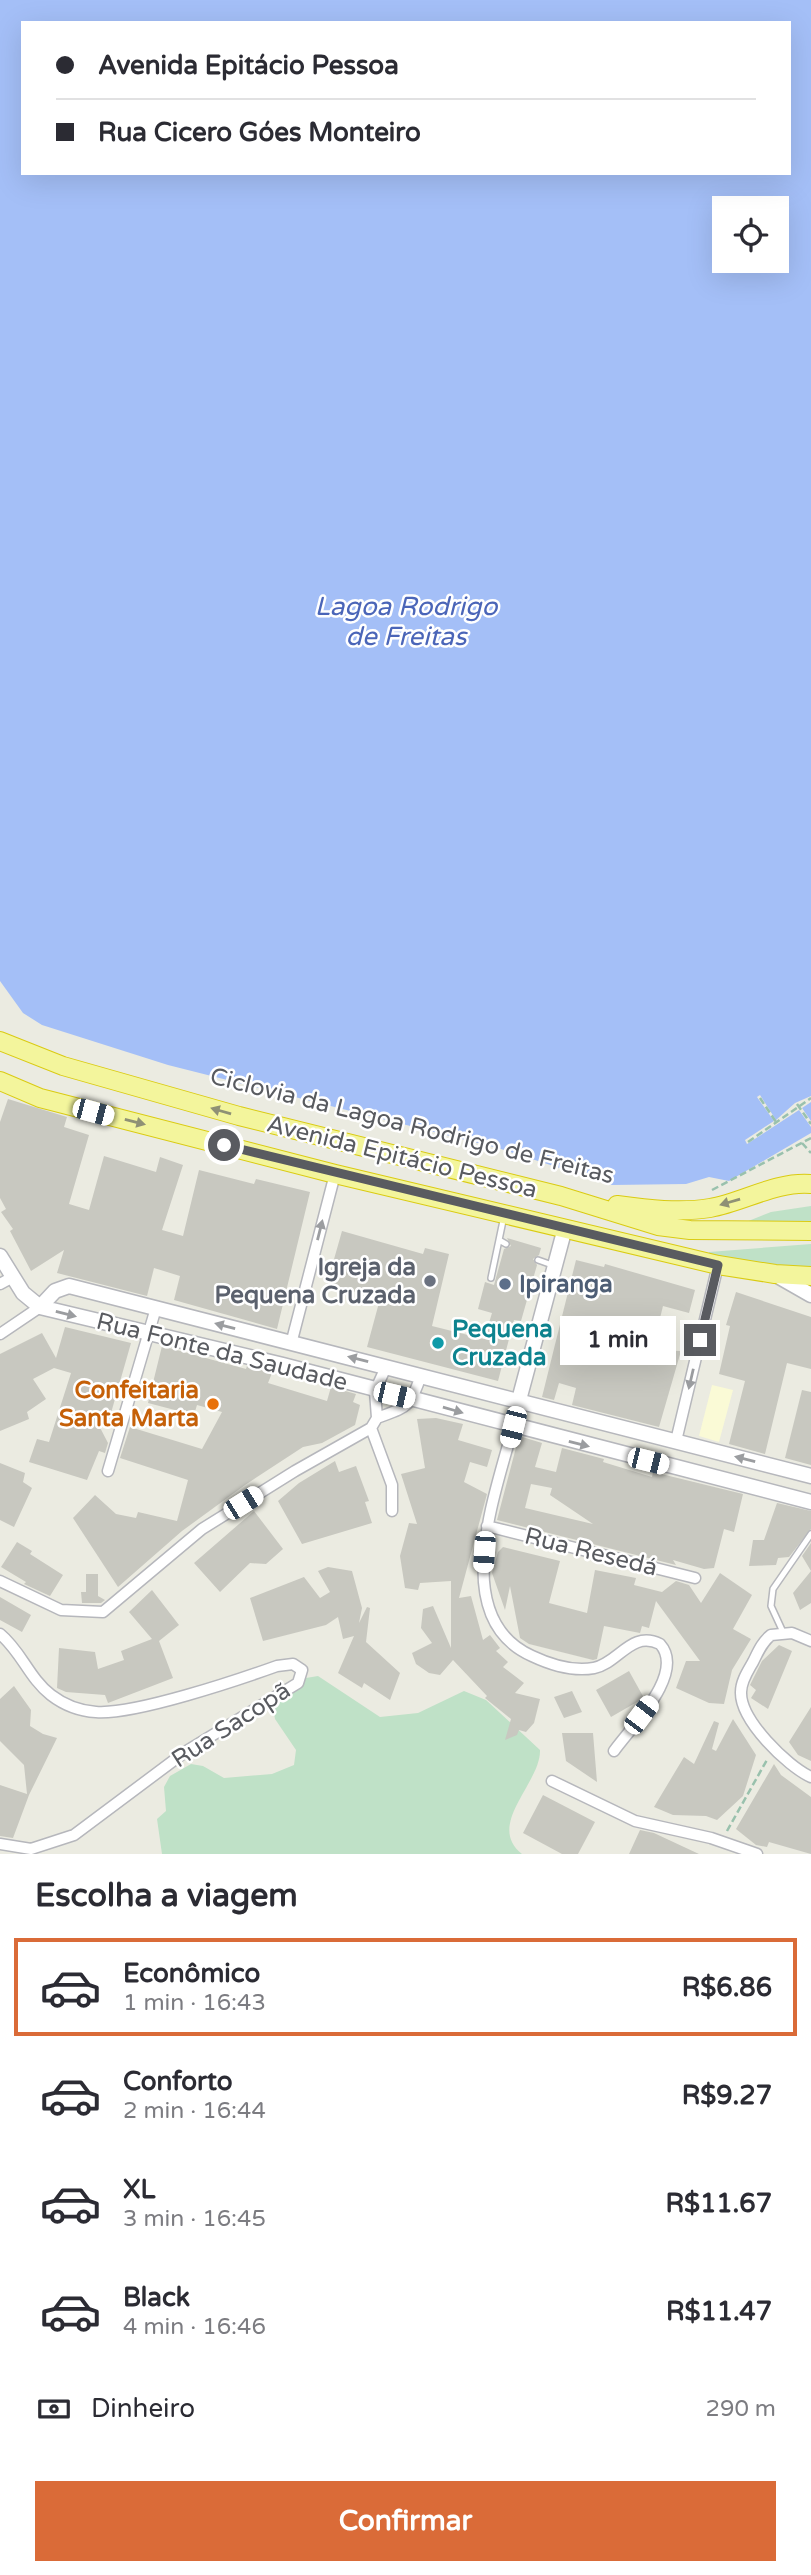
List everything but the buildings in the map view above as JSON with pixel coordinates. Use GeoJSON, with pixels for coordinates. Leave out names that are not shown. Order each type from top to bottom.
{"type":"FeatureCollection","features":[{"type":"Feature","properties":{"kind":"highway","name":"Avenida Epitácio Pessoa"},"geometry":{"type":"LineString","coordinates":[[4,1045],[63,1066],[262,1123],[561,1196],[620,1215],[690,1230],[811,1231]]}},
{"type":"Feature","properties":{"kind":"highway","name":"Avenida Epitácio Pessoa"},"geometry":{"type":"LineString","coordinates":[[0,1081],[40,1098],[335,1174],[718,1265],[775,1275],[811,1276]]}},
{"type":"Feature","properties":{"kind":"highway"},"geometry":{"type":"LineString","coordinates":[[561,1196],[635,1208],[710,1208],[803,1181]]}},
{"type":"Feature","properties":{"kind":"street"},"geometry":{"type":"LineString","coordinates":[[291,1344],[335,1174]]}},
{"type":"Feature","properties":{"kind":"street"},"geometry":{"type":"LineString","coordinates":[[519,1400],[565,1228]]}},
{"type":"Feature","properties":{"kind":"street"},"geometry":{"type":"LineString","coordinates":[[0,1256],[6,1281],[40,1307],[0,1334]]}},
{"type":"Feature","properties":{"kind":"street"},"geometry":{"type":"LineString","coordinates":[[677,1441],[718,1265]]}},
{"type":"Feature","properties":{"kind":"street"},"geometry":{"type":"LineString","coordinates":[[775,1275],[811,1295]]}},
{"type":"Feature","properties":{"kind":"street","name":"Rua Fonte da Saudade"},"geometry":{"type":"LineString","coordinates":[[40,1307],[55,1292],[69,1286],[811,1476]]}},
{"type":"Feature","properties":{"kind":"street","name":"Rua Fonte da Saudade"},"geometry":{"type":"LineString","coordinates":[[40,1307],[811,1502]]}},
{"type":"Feature","properties":{"kind":"street"},"geometry":{"type":"LineString","coordinates":[[108,1471],[156,1308]]}},
{"type":"Feature","properties":{"kind":"street"},"geometry":{"type":"LineString","coordinates":[[386,1367],[375,1391],[374,1423],[391,1485],[392,1511]]}},
{"type":"Feature","properties":{"kind":"street"},"geometry":{"type":"LineString","coordinates":[[0,1581],[61,1610],[103,1612],[202,1529],[374,1423],[405,1408],[412,1399],[421,1376]]}},
{"type":"Feature","properties":{"kind":"street"},"geometry":{"type":"LineString","coordinates":[[513,1427],[487,1526],[482,1567],[488,1605],[504,1636],[522,1652],[551,1665],[578,1669],[608,1663],[629,1645],[643,1640],[653,1640],[664,1648],[668,1657],[666,1677],[614,1751]]}},
{"type":"Feature","properties":{"kind":"street","name":"Rua Resedá"},"geometry":{"type":"LineString","coordinates":[[487,1526],[695,1578]]}},
{"type":"Feature","properties":{"kind":"street"},"geometry":{"type":"LineString","coordinates":[[811,1641],[783,1632],[765,1639],[741,1688],[744,1706],[774,1749],[811,1777]]}},
{"type":"Feature","properties":{"kind":"street","name":"Rua Sacopã"},"geometry":{"type":"LineString","coordinates":[[0,1634],[35,1681],[53,1696],[68,1705],[97,1712],[140,1706],[277,1666],[293,1664],[302,1670],[298,1683],[185,1752],[74,1835],[32,1849],[0,1844]]}},
{"type":"Feature","properties":{"kind":"street"},"geometry":{"type":"LineString","coordinates":[[552,1781],[635,1821],[722,1841],[757,1854]]}},
{"type":"Feature","properties":{"kind":"lane"},"geometry":{"type":"LineString","coordinates":[[491,1278],[505,1213]]}},
{"type":"Feature","properties":{"kind":"lane"},"geometry":{"type":"LineString","coordinates":[[499,1240],[506,1244]]}},
{"type":"Feature","properties":{"kind":"lane"},"geometry":{"type":"LineString","coordinates":[[538,1260],[555,1266]]}},
{"type":"Feature","properties":{"kind":"lane"},"geometry":{"type":"LineString","coordinates":[[783,1632],[771,1605],[772,1589],[811,1534]]}},
{"type":"Feature","properties":{"kind":"path"},"geometry":{"type":"LineString","coordinates":[[760,1098],[776,1122]]}},
{"type":"Feature","properties":{"kind":"path"},"geometry":{"type":"LineString","coordinates":[[748,1142],[811,1098]]}},
{"type":"Feature","properties":{"kind":"path"},"geometry":{"type":"LineString","coordinates":[[798,1105],[811,1124]]}},
{"type":"Feature","properties":{"kind":"path"},"geometry":{"type":"LineString","coordinates":[[710,1191],[811,1138]]}},
{"type":"Feature","properties":{"kind":"path"},"geometry":{"type":"LineString","coordinates":[[802,1143],[811,1153]]}},
{"type":"Feature","properties":{"kind":"path"},"geometry":{"type":"LineString","coordinates":[[722,1841],[774,1749]]}},
{"type":"Feature","properties":{"kind":"shaded area"},"geometry":{"type":"Polygon","coordinates":[[[811,1206],[811,1225],[721,1232],[771,1212],[811,1206]]]}},
{"type":"Feature","properties":{"kind":"shaded area"},"geometry":{"type":"Polygon","coordinates":[[[811,1244],[811,1270],[708,1258],[709,1252],[811,1244]]]}},
{"type":"Feature","properties":{"kind":"shaded area"},"geometry":{"type":"Polygon","coordinates":[[[712,1385],[733,1390],[719,1442],[699,1436],[712,1385]]]}},
{"type":"Feature","properties":{"kind":"shaded area"},"geometry":{"type":"Polygon","coordinates":[[[318,1676],[380,1717],[418,1713],[464,1691],[486,1700],[540,1750],[538,1763],[518,1803],[509,1830],[512,1843],[522,1854],[162,1854],[157,1819],[166,1811],[164,1787],[170,1776],[191,1764],[203,1766],[224,1778],[272,1774],[294,1765],[296,1750],[275,1719],[273,1708],[294,1680],[318,1676]]]}},
{"type":"Feature","properties":{"kind":"water","name":"Lagoa Rodrigo de Freitas"},"geometry":{"type":"Polygon","coordinates":[[[0,0],[811,0],[811,1133],[729,1181],[709,1177],[686,1184],[612,1185],[498,1148],[168,1065],[42,1025],[23,1013],[0,981],[0,0]]]}},
{"type":"Feature","properties":{"kind":"pier"},"geometry":{"type":"Polygon","coordinates":[[[760,1095],[776,1120],[795,1103],[811,1096],[811,1102],[802,1108],[811,1121],[811,1127],[799,1110],[747,1144],[745,1140],[774,1121],[757,1097],[760,1095]]]}},
{"type":"Feature","properties":{"kind":"place","name":"Igreja da Pequena Cruzada"},"geometry":{"type":"Point","coordinates":[430,1281]}},
{"type":"Feature","properties":{"kind":"place","name":"Ipiranga"},"geometry":{"type":"Point","coordinates":[505,1284]}},
{"type":"Feature","properties":{"kind":"place","name":"Pequena Cruzada"},"geometry":{"type":"Point","coordinates":[438,1343]}},
{"type":"Feature","properties":{"kind":"place","name":"Confeitaria Santa Marta"},"geometry":{"type":"Point","coordinates":[213,1404]}},
{"type":"Feature","properties":{"kind":"route"},"geometry":{"type":"LineString","coordinates":[[224,1145],[718,1265],[700,1340]]}}]}
